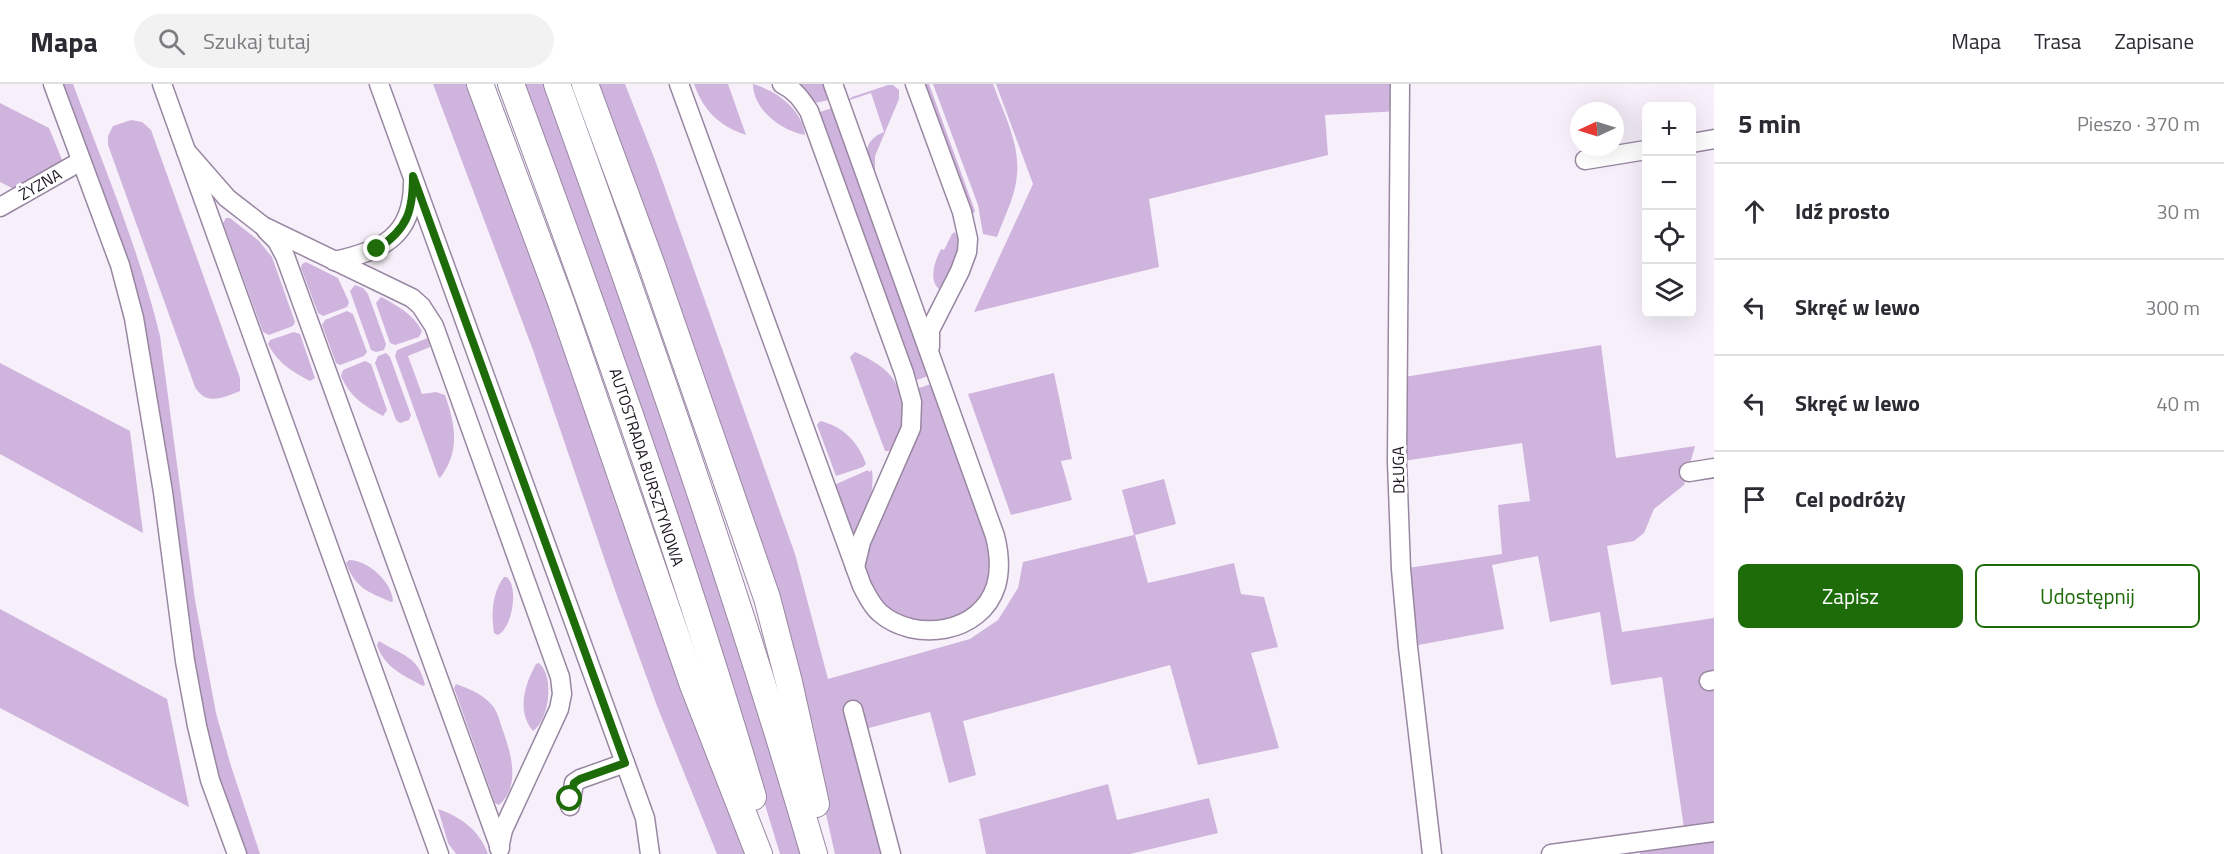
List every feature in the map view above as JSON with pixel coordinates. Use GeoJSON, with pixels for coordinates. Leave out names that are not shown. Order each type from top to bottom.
{"type":"FeatureCollection","features":[{"type":"Feature","properties":{"kind":"highway"},"geometry":{"type":"LineString","coordinates":[[480,84],[565,312],[689,675],[759,854]]}},
{"type":"Feature","properties":{"kind":"highway","name":"AUTOSTRADA BURSZTYNOWA"},"geometry":{"type":"LineString","coordinates":[[511,84],[575,257],[651,477],[734,733],[770,854]]}},
{"type":"Feature","properties":{"kind":"highway"},"geometry":{"type":"LineString","coordinates":[[557,84],[679,427],[771,706],[814,854]]}},
{"type":"Feature","properties":{"kind":"highway"},"geometry":{"type":"LineString","coordinates":[[585,84],[659,285],[767,598],[789,682],[827,854]]}},
{"type":"Feature","properties":{"kind":"street"},"geometry":{"type":"LineString","coordinates":[[53,84],[120,265],[134,318],[161,480],[185,661],[197,726],[210,780],[237,854]]}},
{"type":"Feature","properties":{"kind":"street"},"geometry":{"type":"LineString","coordinates":[[162,84],[439,854]]}},
{"type":"Feature","properties":{"kind":"street"},"geometry":{"type":"LineString","coordinates":[[379,84],[645,818],[650,854]]}},
{"type":"Feature","properties":{"kind":"street"},"geometry":{"type":"LineString","coordinates":[[680,84],[855,567],[870,602],[880,612],[905,627],[924,631],[943,629],[969,621],[980,611],[996,587],[999,568],[995,536],[833,84]]}},
{"type":"Feature","properties":{"kind":"street"},"geometry":{"type":"LineString","coordinates":[[782,84],[799,97],[808,111],[904,373],[912,402],[911,428],[861,542],[855,567]]}},
{"type":"Feature","properties":{"kind":"street"},"geometry":{"type":"LineString","coordinates":[[915,84],[962,212],[968,239],[967,252],[960,271],[930,330],[932,358]]}},
{"type":"Feature","properties":{"kind":"street","name":"DŁUGA"},"geometry":{"type":"LineString","coordinates":[[1400,84],[1397,462],[1401,568],[1432,854]]}},
{"type":"Feature","properties":{"kind":"street"},"geometry":{"type":"LineString","coordinates":[[1696,142],[1714,139]]}},
{"type":"Feature","properties":{"kind":"street"},"geometry":{"type":"LineString","coordinates":[[186,151],[227,198],[277,241],[285,256],[501,851]]}},
{"type":"Feature","properties":{"kind":"street"},"geometry":{"type":"LineString","coordinates":[[1585,160],[1642,151]]}},
{"type":"Feature","properties":{"kind":"street","name":"ŻYZNA"},"geometry":{"type":"LineString","coordinates":[[0,207],[81,160]]}},
{"type":"Feature","properties":{"kind":"street"},"geometry":{"type":"LineString","coordinates":[[334,261],[377,249],[398,231],[413,202],[413,176]]}},
{"type":"Feature","properties":{"kind":"street"},"geometry":{"type":"LineString","coordinates":[[262,226],[412,298],[428,315],[434,326],[560,677],[562,694],[559,708],[503,830],[501,851]]}},
{"type":"Feature","properties":{"kind":"street"},"geometry":{"type":"LineString","coordinates":[[1689,472],[1714,468]]}},
{"type":"Feature","properties":{"kind":"street"},"geometry":{"type":"LineString","coordinates":[[853,710],[891,854]]}},
{"type":"Feature","properties":{"kind":"street"},"geometry":{"type":"LineString","coordinates":[[570,806],[574,783],[625,763]]}},
{"type":"Feature","properties":{"kind":"street"},"geometry":{"type":"LineString","coordinates":[[1551,854],[1714,832]]}},
{"type":"Feature","properties":{"kind":"shaded area"},"geometry":{"type":"Polygon","coordinates":[[[61,84],[73,84],[109,177],[152,304],[160,336],[195,600],[216,713],[260,854],[244,854],[220,786],[202,717],[151,375],[61,84]]]}},
{"type":"Feature","properties":{"kind":"shaded area"},"geometry":{"type":"Polygon","coordinates":[[[433,84],[473,84],[753,854],[717,854],[657,706],[533,350],[433,84]]]}},
{"type":"Feature","properties":{"kind":"shaded area"},"geometry":{"type":"Polygon","coordinates":[[[521,84],[546,84],[621,286],[805,854],[780,854],[736,709],[521,84]]]}},
{"type":"Feature","properties":{"kind":"shaded area"},"geometry":{"type":"Polygon","coordinates":[[[594,84],[625,84],[655,160],[795,554],[828,679],[970,639],[998,620],[1018,588],[1023,562],[1134,535],[1122,490],[1164,479],[1176,524],[1135,535],[1148,583],[1234,563],[1241,594],[1264,597],[1278,647],[1251,653],[1279,748],[1198,765],[1170,665],[963,721],[976,775],[949,783],[930,712],[865,729],[882,854],[835,854],[809,739],[594,84]]]}},
{"type":"Feature","properties":{"kind":"shaded area"},"geometry":{"type":"Polygon","coordinates":[[[694,84],[728,84],[746,135],[728,127],[713,116],[702,102],[694,84]]]}},
{"type":"Feature","properties":{"kind":"shaded area"},"geometry":{"type":"Polygon","coordinates":[[[753,84],[771,91],[787,102],[799,117],[805,135],[787,129],[770,118],[758,102],[753,84]]]}},
{"type":"Feature","properties":{"kind":"shaded area"},"geometry":{"type":"Polygon","coordinates":[[[800,84],[823,84],[829,100],[815,103],[800,84]]]}},
{"type":"Feature","properties":{"kind":"shaded area"},"geometry":{"type":"Polygon","coordinates":[[[924,84],[929,84],[975,211],[972,216],[924,84]]]}},
{"type":"Feature","properties":{"kind":"shaded area"},"geometry":{"type":"Polygon","coordinates":[[[933,84],[993,84],[1010,128],[1017,162],[1014,190],[997,237],[983,234],[978,205],[933,84]]]}},
{"type":"Feature","properties":{"kind":"shaded area"},"geometry":{"type":"Polygon","coordinates":[[[996,84],[1400,84],[1400,111],[1325,115],[1328,155],[1149,199],[1159,267],[974,312],[1033,184],[996,84]]]}},
{"type":"Feature","properties":{"kind":"shaded area"},"geometry":{"type":"Polygon","coordinates":[[[893,85],[899,90],[899,99],[875,156],[875,179],[868,158],[868,146],[876,136],[884,132],[871,93],[847,101],[852,97],[893,85]]]}},
{"type":"Feature","properties":{"kind":"shaded area"},"geometry":{"type":"Polygon","coordinates":[[[0,103],[49,128],[63,162],[14,189],[0,182],[0,103]]]}},
{"type":"Feature","properties":{"kind":"shaded area"},"geometry":{"type":"Polygon","coordinates":[[[832,108],[928,376],[917,380],[820,112],[832,108]]]}},
{"type":"Feature","properties":{"kind":"shaded area"},"geometry":{"type":"Polygon","coordinates":[[[131,120],[142,122],[151,130],[240,378],[240,391],[227,396],[215,399],[204,397],[195,387],[108,145],[108,136],[113,126],[131,120]]]}},
{"type":"Feature","properties":{"kind":"shaded area"},"geometry":{"type":"Polygon","coordinates":[[[226,218],[230,218],[259,241],[272,257],[295,322],[293,326],[269,335],[263,332],[223,223],[226,218]]]}},
{"type":"Feature","properties":{"kind":"shaded area"},"geometry":{"type":"Polygon","coordinates":[[[955,232],[956,235],[960,235],[960,253],[942,289],[939,289],[933,275],[935,264],[941,249],[944,250],[955,232]]]}},
{"type":"Feature","properties":{"kind":"shaded area"},"geometry":{"type":"Polygon","coordinates":[[[306,262],[338,278],[349,302],[347,307],[323,316],[318,313],[301,268],[306,262]]]}},
{"type":"Feature","properties":{"kind":"shaded area"},"geometry":{"type":"Polygon","coordinates":[[[355,285],[363,288],[368,294],[386,344],[384,350],[376,352],[371,350],[350,291],[355,285]]]}},
{"type":"Feature","properties":{"kind":"shaded area"},"geometry":{"type":"Polygon","coordinates":[[[381,297],[410,315],[422,331],[419,337],[395,345],[390,343],[376,303],[381,297]]]}},
{"type":"Feature","properties":{"kind":"shaded area"},"geometry":{"type":"Polygon","coordinates":[[[347,311],[353,314],[367,352],[364,356],[340,365],[336,363],[322,325],[325,320],[347,311]]]}},
{"type":"Feature","properties":{"kind":"shaded area"},"geometry":{"type":"Polygon","coordinates":[[[294,332],[300,334],[315,378],[310,381],[286,366],[268,344],[270,340],[294,332]]]}},
{"type":"Feature","properties":{"kind":"shaded area"},"geometry":{"type":"Polygon","coordinates":[[[428,338],[430,347],[408,356],[422,394],[436,392],[445,395],[451,416],[453,448],[447,468],[440,478],[395,356],[397,350],[428,338]]]}},
{"type":"Feature","properties":{"kind":"shaded area"},"geometry":{"type":"Polygon","coordinates":[[[1601,345],[1616,458],[1695,446],[1684,485],[1654,509],[1644,533],[1634,541],[1607,546],[1622,632],[1714,618],[1714,854],[1640,854],[1638,842],[1685,835],[1662,677],[1611,685],[1600,612],[1550,622],[1538,556],[1492,565],[1504,629],[1408,647],[1401,569],[1502,554],[1498,505],[1530,501],[1522,443],[1397,462],[1398,378],[1601,345]]]}},
{"type":"Feature","properties":{"kind":"shaded area"},"geometry":{"type":"Polygon","coordinates":[[[855,352],[886,371],[896,383],[902,403],[901,424],[895,443],[889,451],[885,451],[850,357],[855,352]]]}},
{"type":"Feature","properties":{"kind":"shaded area"},"geometry":{"type":"Polygon","coordinates":[[[386,353],[390,357],[411,415],[409,420],[400,423],[396,420],[375,363],[378,356],[386,353]]]}},
{"type":"Feature","properties":{"kind":"shaded area"},"geometry":{"type":"Polygon","coordinates":[[[365,361],[371,364],[387,410],[383,416],[358,400],[341,376],[343,370],[365,361]]]}},
{"type":"Feature","properties":{"kind":"shaded area"},"geometry":{"type":"Polygon","coordinates":[[[0,363],[130,431],[143,533],[0,454],[0,363]]]}},
{"type":"Feature","properties":{"kind":"shaded area"},"geometry":{"type":"Polygon","coordinates":[[[1054,373],[1072,459],[1061,461],[1072,500],[1011,515],[968,394],[1054,373]]]}},
{"type":"Feature","properties":{"kind":"shaded area"},"geometry":{"type":"Polygon","coordinates":[[[931,384],[984,526],[991,562],[987,587],[973,606],[953,618],[929,622],[905,618],[885,606],[870,585],[865,555],[916,389],[931,384]]]}},
{"type":"Feature","properties":{"kind":"shaded area"},"geometry":{"type":"Polygon","coordinates":[[[820,421],[836,427],[849,436],[863,456],[866,464],[863,467],[836,476],[817,425],[820,421]]]}},
{"type":"Feature","properties":{"kind":"shaded area"},"geometry":{"type":"Polygon","coordinates":[[[868,470],[869,472],[872,470],[871,496],[863,520],[854,536],[834,485],[868,470]]]}},
{"type":"Feature","properties":{"kind":"shaded area"},"geometry":{"type":"Polygon","coordinates":[[[349,560],[364,564],[378,573],[392,594],[393,601],[375,595],[358,584],[346,563],[349,560]]]}},
{"type":"Feature","properties":{"kind":"shaded area"},"geometry":{"type":"Polygon","coordinates":[[[504,577],[507,577],[511,583],[513,599],[507,625],[498,635],[494,633],[493,604],[504,577]]]}},
{"type":"Feature","properties":{"kind":"shaded area"},"geometry":{"type":"Polygon","coordinates":[[[0,609],[167,699],[189,807],[0,708],[0,609]]]}},
{"type":"Feature","properties":{"kind":"shaded area"},"geometry":{"type":"Polygon","coordinates":[[[379,641],[414,662],[425,685],[408,678],[390,665],[380,653],[377,645],[379,641]]]}},
{"type":"Feature","properties":{"kind":"shaded area"},"geometry":{"type":"Polygon","coordinates":[[[539,663],[547,678],[548,698],[543,718],[533,731],[525,715],[524,697],[532,672],[539,663]]]}},
{"type":"Feature","properties":{"kind":"shaded area"},"geometry":{"type":"Polygon","coordinates":[[[456,684],[488,701],[499,717],[509,749],[512,779],[506,797],[499,805],[495,803],[454,688],[456,684]]]}},
{"type":"Feature","properties":{"kind":"shaded area"},"geometry":{"type":"Polygon","coordinates":[[[1108,784],[1117,820],[1209,798],[1218,833],[1130,854],[986,854],[979,819],[1108,784]]]}},
{"type":"Feature","properties":{"kind":"shaded area"},"geometry":{"type":"Polygon","coordinates":[[[438,809],[462,820],[480,838],[488,854],[456,854],[448,843],[438,809]]]}},
{"type":"Feature","properties":{"kind":"route"},"geometry":{"type":"LineString","coordinates":[[377,249],[388,242],[405,220],[413,202],[413,176],[625,763],[580,779],[574,783],[570,799]]}}]}
